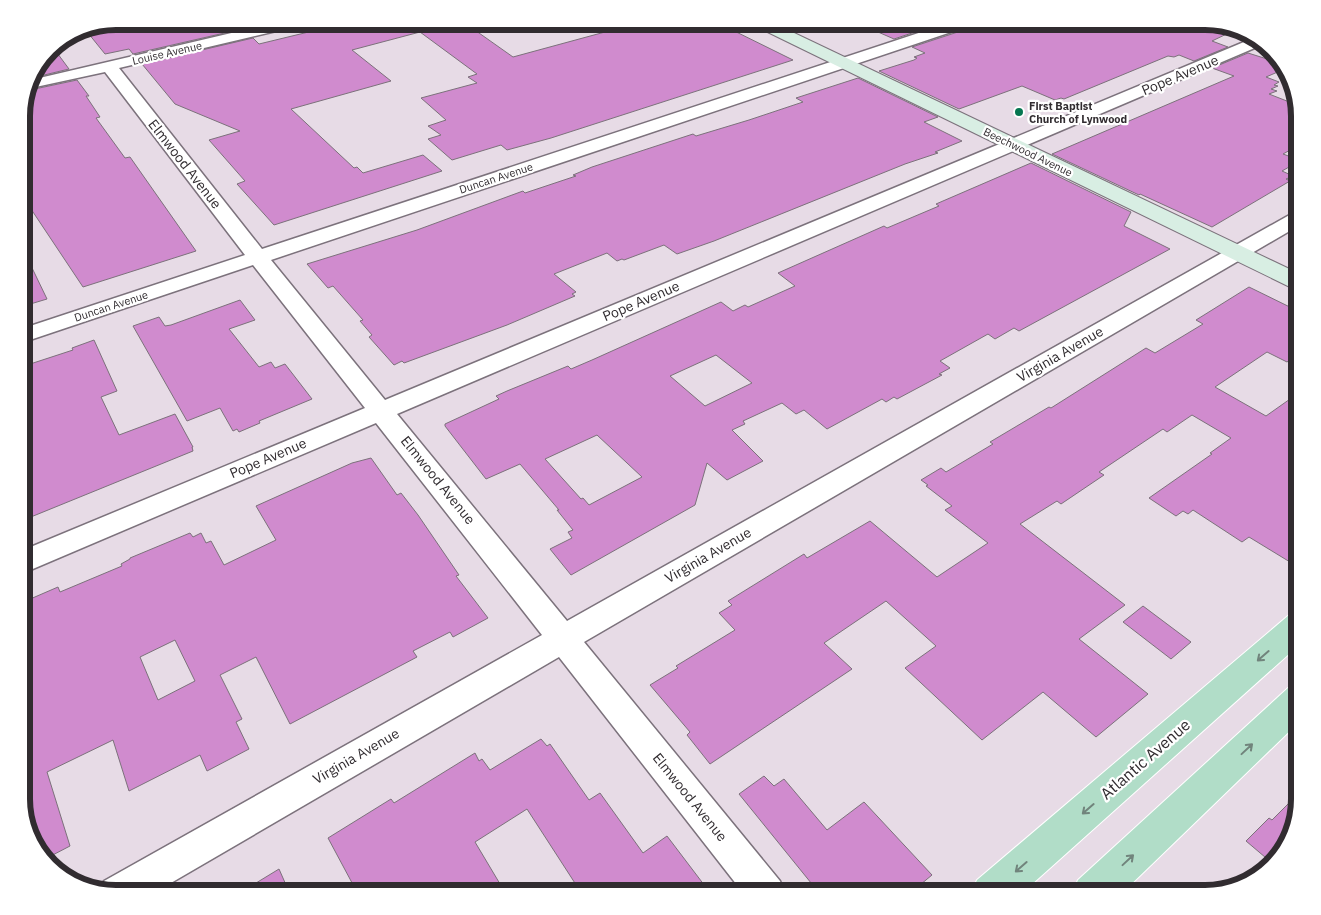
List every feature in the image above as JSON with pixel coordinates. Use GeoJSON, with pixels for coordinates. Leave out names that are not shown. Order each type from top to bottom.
{"type":"FeatureCollection","features":[{"type":"Feature","properties":{"kind":"main road","name":"Atlantic Avenue"},"geometry":{"type":"LineString","coordinates":[[1001,885],[1291,632]]}},
{"type":"Feature","properties":{"kind":"main road"},"geometry":{"type":"LineString","coordinates":[[1102,885],[1291,707]]}},
{"type":"Feature","properties":{"kind":"street","name":"Louise Avenue"},"geometry":{"type":"LineString","coordinates":[[37,83],[263,30]]}},
{"type":"Feature","properties":{"kind":"street","name":"Beechwood Avenue"},"geometry":{"type":"LineString","coordinates":[[775,30],[1291,279]]}},
{"type":"Feature","properties":{"kind":"street","name":"Duncan Avenue"},"geometry":{"type":"LineString","coordinates":[[30,333],[943,30]]}},
{"type":"Feature","properties":{"kind":"street","name":"Pope Avenue"},"geometry":{"type":"LineString","coordinates":[[30,559],[1252,44]]}},
{"type":"Feature","properties":{"kind":"street","name":"Elmwood Avenue"},"geometry":{"type":"LineString","coordinates":[[109,66],[258,257],[761,885]]}},
{"type":"Feature","properties":{"kind":"street","name":"Virginia Avenue"},"geometry":{"type":"LineString","coordinates":[[133,885],[563,637],[1291,223]]}},
{"type":"Feature","properties":{"kind":"building"},"geometry":{"type":"Polygon","coordinates":[[[116,30],[238,30],[133,54],[129,49],[105,54],[89,35],[116,30]]]}},
{"type":"Feature","properties":{"kind":"building"},"geometry":{"type":"Polygon","coordinates":[[[317,30],[475,30],[513,57],[612,30],[732,30],[793,60],[551,138],[507,150],[501,145],[452,160],[428,139],[441,135],[428,126],[446,120],[421,98],[477,83],[468,77],[477,74],[420,32],[352,50],[391,81],[291,109],[354,168],[357,167],[363,173],[423,155],[442,171],[274,225],[237,184],[245,181],[209,140],[240,131],[175,104],[142,64],[253,38],[259,44],[317,30]]]}},
{"type":"Feature","properties":{"kind":"building"},"geometry":{"type":"Polygon","coordinates":[[[874,30],[921,30],[894,39],[874,30]]]}},
{"type":"Feature","properties":{"kind":"building"},"geometry":{"type":"Polygon","coordinates":[[[964,30],[1206,30],[1227,34],[1212,41],[1228,47],[1194,61],[1179,55],[1174,57],[1168,56],[1064,99],[1055,100],[1022,86],[959,109],[879,71],[914,60],[917,58],[914,57],[925,53],[912,47],[964,30]]]}},
{"type":"Feature","properties":{"kind":"building"},"geometry":{"type":"Polygon","coordinates":[[[57,53],[69,69],[40,76],[57,53]]]}},
{"type":"Feature","properties":{"kind":"building"},"geometry":{"type":"Polygon","coordinates":[[[1248,53],[1270,60],[1273,63],[1279,71],[1266,77],[1279,82],[1274,85],[1278,86],[1271,89],[1277,91],[1269,94],[1290,102],[1290,104],[1291,146],[1288,148],[1291,150],[1283,154],[1291,157],[1291,166],[1282,171],[1291,177],[1286,179],[1290,181],[1212,227],[1052,154],[1234,76],[1212,68],[1248,53]]]}},
{"type":"Feature","properties":{"kind":"building"},"geometry":{"type":"Polygon","coordinates":[[[858,78],[938,117],[924,122],[962,141],[935,152],[938,153],[905,164],[677,254],[664,245],[617,261],[607,253],[554,274],[576,292],[572,294],[575,296],[507,325],[404,363],[402,361],[394,365],[369,337],[372,335],[360,321],[363,320],[333,286],[328,288],[307,264],[417,230],[523,191],[525,193],[576,176],[573,175],[592,167],[693,134],[696,136],[803,102],[796,98],[858,78]]]}},
{"type":"Feature","properties":{"kind":"building"},"geometry":{"type":"Polygon","coordinates":[[[77,80],[89,96],[86,96],[100,117],[96,118],[125,158],[130,157],[196,251],[83,287],[30,208],[30,110],[35,89],[77,80]]]}},
{"type":"Feature","properties":{"kind":"building"},"geometry":{"type":"Polygon","coordinates":[[[1031,163],[1131,212],[1124,226],[1170,249],[1019,331],[1014,328],[995,339],[988,334],[940,361],[950,368],[939,374],[942,375],[897,399],[894,397],[886,402],[882,399],[827,429],[804,410],[796,414],[782,403],[743,421],[745,424],[732,430],[763,461],[727,480],[707,463],[695,505],[571,575],[550,549],[572,538],[568,532],[573,530],[557,510],[559,510],[520,464],[486,479],[445,426],[445,424],[499,399],[496,396],[507,391],[568,366],[571,369],[721,302],[733,311],[745,305],[748,307],[795,286],[778,273],[884,226],[887,228],[939,206],[936,204],[1031,163]],[[716,355],[670,376],[705,406],[752,383],[716,355]],[[597,435],[545,459],[581,499],[583,498],[589,505],[642,477],[597,435]]]}},
{"type":"Feature","properties":{"kind":"building"},"geometry":{"type":"Polygon","coordinates":[[[30,264],[47,299],[30,304],[30,264]]]}},
{"type":"Feature","properties":{"kind":"building"},"geometry":{"type":"Polygon","coordinates":[[[1249,287],[1291,308],[1291,359],[1287,362],[1267,352],[1215,387],[1266,416],[1291,398],[1291,561],[1249,537],[1242,542],[1193,510],[1188,514],[1183,511],[1176,516],[1149,498],[1212,454],[1210,453],[1231,438],[1192,415],[1167,432],[1163,429],[1099,472],[1104,475],[1061,504],[1057,501],[1020,524],[1125,605],[1079,639],[1148,694],[1096,737],[1043,692],[982,740],[905,668],[936,646],[886,601],[824,643],[852,669],[710,764],[687,735],[690,732],[650,685],[678,668],[676,666],[735,630],[719,613],[732,605],[728,601],[804,554],[807,558],[870,521],[937,577],[988,543],[945,510],[952,506],[921,480],[941,468],[946,472],[993,444],[990,442],[1049,407],[1051,408],[1146,348],[1155,353],[1203,324],[1196,320],[1249,287]]]}},
{"type":"Feature","properties":{"kind":"building"},"geometry":{"type":"Polygon","coordinates":[[[240,300],[255,320],[229,329],[259,367],[271,362],[275,368],[285,364],[312,399],[259,421],[260,423],[239,432],[237,429],[233,431],[220,408],[187,421],[133,326],[159,317],[165,326],[171,325],[240,300]]]}},
{"type":"Feature","properties":{"kind":"building"},"geometry":{"type":"Polygon","coordinates":[[[94,340],[117,391],[101,397],[119,435],[175,414],[193,447],[193,451],[30,517],[30,364],[73,350],[72,348],[94,340]]]}},
{"type":"Feature","properties":{"kind":"building"},"geometry":{"type":"Polygon","coordinates":[[[371,458],[397,495],[401,493],[418,515],[459,575],[456,576],[488,618],[453,637],[450,632],[413,651],[417,657],[290,724],[256,657],[220,675],[242,719],[236,722],[249,749],[207,771],[200,755],[129,791],[113,740],[47,772],[70,846],[51,856],[41,842],[33,822],[30,805],[30,599],[58,587],[60,592],[122,566],[121,564],[130,558],[190,533],[193,537],[201,533],[206,543],[211,541],[224,565],[276,540],[256,506],[352,463],[371,458]],[[175,640],[140,657],[158,700],[195,681],[175,640]]]}},
{"type":"Feature","properties":{"kind":"building"},"geometry":{"type":"Polygon","coordinates":[[[1143,606],[1191,642],[1171,659],[1123,622],[1143,606]]]}},
{"type":"Feature","properties":{"kind":"building"},"geometry":{"type":"Polygon","coordinates":[[[541,739],[547,746],[550,744],[589,800],[600,793],[643,853],[667,836],[704,885],[576,885],[527,809],[475,842],[501,885],[353,885],[328,838],[391,799],[394,803],[475,753],[479,761],[482,759],[490,770],[541,739]]]}},
{"type":"Feature","properties":{"kind":"building"},"geometry":{"type":"Polygon","coordinates":[[[764,776],[774,786],[784,779],[827,830],[864,802],[932,875],[920,885],[813,885],[739,794],[764,776]]]}},
{"type":"Feature","properties":{"kind":"building"},"geometry":{"type":"Polygon","coordinates":[[[1291,801],[1290,811],[1282,837],[1277,847],[1267,859],[1246,841],[1269,818],[1272,820],[1291,801]]]}},
{"type":"Feature","properties":{"kind":"building"},"geometry":{"type":"Polygon","coordinates":[[[279,869],[286,885],[253,885],[279,869]]]}},
{"type":"Feature","properties":{"kind":"place","name":"First Baptist Church of Lynwood"},"geometry":{"type":"Point","coordinates":[1019,112]}}]}
